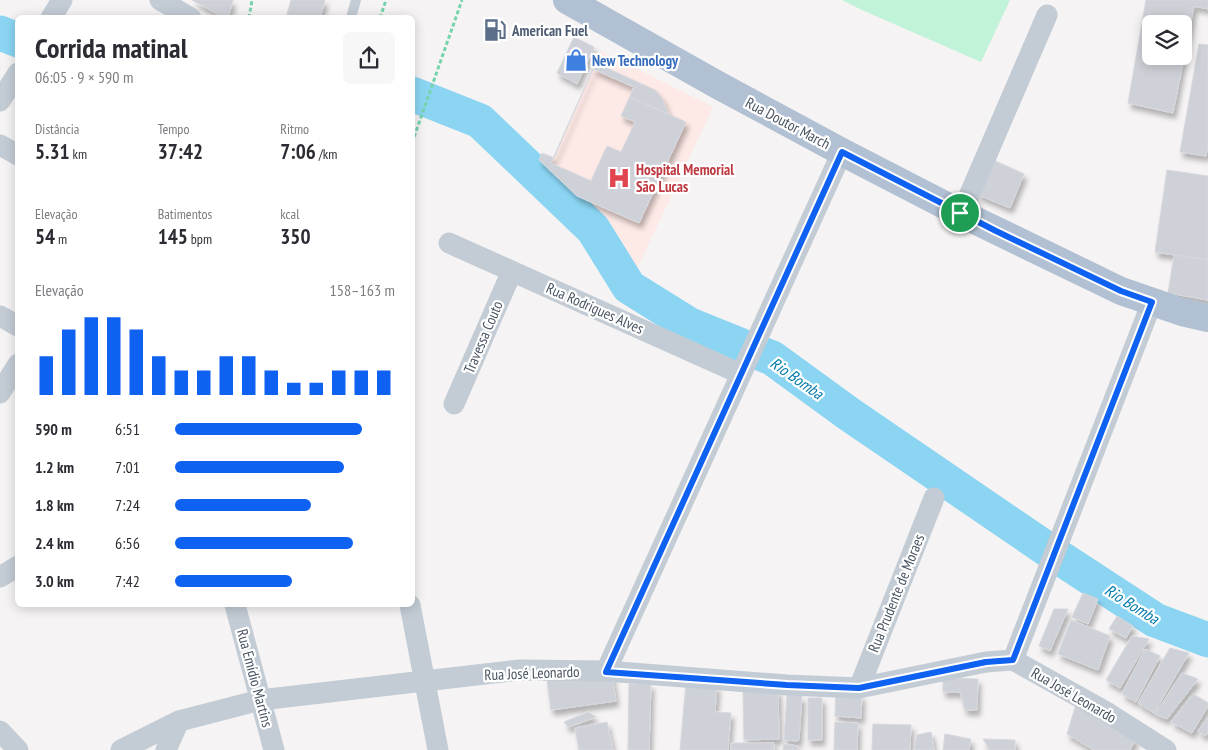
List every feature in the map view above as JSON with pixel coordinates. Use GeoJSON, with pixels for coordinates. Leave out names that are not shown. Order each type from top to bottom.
{"type":"FeatureCollection","features":[{"type":"Feature","properties":{"kind":"main road","name":"Rua Doutor March"},"geometry":{"type":"LineString","coordinates":[[567,0],[842,152],[960,213],[1121,291],[1182,312],[1208,318]]}},
{"type":"Feature","properties":{"kind":"street"},"geometry":{"type":"LineString","coordinates":[[53,15],[62,0]]}},
{"type":"Feature","properties":{"kind":"street"},"geometry":{"type":"LineString","coordinates":[[160,0],[186,15]]}},
{"type":"Feature","properties":{"kind":"street"},"geometry":{"type":"LineString","coordinates":[[960,213],[1047,15]]}},
{"type":"Feature","properties":{"kind":"street"},"geometry":{"type":"LineString","coordinates":[[0,101],[15,78]]}},
{"type":"Feature","properties":{"kind":"street"},"geometry":{"type":"LineString","coordinates":[[0,145],[15,153]]}},
{"type":"Feature","properties":{"kind":"street"},"geometry":{"type":"LineString","coordinates":[[606,672],[842,152]]}},
{"type":"Feature","properties":{"kind":"street","name":"Rua Rodrigues Alves"},"geometry":{"type":"LineString","coordinates":[[449,243],[740,374]]}},
{"type":"Feature","properties":{"kind":"street","name":"Travessa Couto"},"geometry":{"type":"LineString","coordinates":[[454,404],[512,271]]}},
{"type":"Feature","properties":{"kind":"street"},"geometry":{"type":"LineString","coordinates":[[1013,660],[1152,302]]}},
{"type":"Feature","properties":{"kind":"street"},"geometry":{"type":"LineString","coordinates":[[0,316],[15,324]]}},
{"type":"Feature","properties":{"kind":"street"},"geometry":{"type":"LineString","coordinates":[[0,393],[15,369]]}},
{"type":"Feature","properties":{"kind":"street","name":"Rua Prudente de Moraes"},"geometry":{"type":"LineString","coordinates":[[859,688],[934,498]]}},
{"type":"Feature","properties":{"kind":"street"},"geometry":{"type":"LineString","coordinates":[[0,577],[15,568]]}},
{"type":"Feature","properties":{"kind":"street","name":"Rua Emídio Martins"},"geometry":{"type":"LineString","coordinates":[[236,607],[274,750]]}},
{"type":"Feature","properties":{"kind":"street"},"geometry":{"type":"LineString","coordinates":[[410,607],[438,750]]}},
{"type":"Feature","properties":{"kind":"street","name":"Rua José Leonardo"},"geometry":{"type":"LineString","coordinates":[[121,750],[179,721],[260,700],[520,670],[606,672],[787,685],[859,688],[986,662],[1013,660],[1108,713],[1166,750]]}},
{"type":"Feature","properties":{"kind":"street"},"geometry":{"type":"LineString","coordinates":[[166,750],[179,721]]}},
{"type":"Feature","properties":{"kind":"street"},"geometry":{"type":"LineString","coordinates":[[0,731],[18,750]]}},
{"type":"Feature","properties":{"kind":"lane"},"geometry":{"type":"LineString","coordinates":[[352,15],[356,0]]}},
{"type":"Feature","properties":{"kind":"path"},"geometry":{"type":"LineString","coordinates":[[250,15],[252,0]]}},
{"type":"Feature","properties":{"kind":"path"},"geometry":{"type":"LineString","coordinates":[[381,15],[386,0]]}},
{"type":"Feature","properties":{"kind":"path"},"geometry":{"type":"LineString","coordinates":[[415,135],[462,0]]}},
{"type":"Feature","properties":{"kind":"shaded area","name":"Hospital Memorial São Lucas"},"geometry":{"type":"Polygon","coordinates":[[[601,51],[713,107],[635,273],[602,216],[577,196],[539,160],[542,153],[554,157],[601,51]]]}},
{"type":"Feature","properties":{"kind":"green space"},"geometry":{"type":"Polygon","coordinates":[[[842,0],[1010,0],[981,62],[842,0]]]}},
{"type":"Feature","properties":{"kind":"building"},"geometry":{"type":"Polygon","coordinates":[[[192,0],[233,0],[229,15],[220,15],[192,0]]]}},
{"type":"Feature","properties":{"kind":"building"},"geometry":{"type":"Polygon","coordinates":[[[291,0],[325,0],[321,15],[287,15],[291,0]]]}},
{"type":"Feature","properties":{"kind":"building"},"geometry":{"type":"Polygon","coordinates":[[[1146,0],[1208,0],[1208,9],[1194,6],[1192,16],[1143,15],[1146,0]]]}},
{"type":"Feature","properties":{"kind":"building"},"geometry":{"type":"Polygon","coordinates":[[[1142,23],[1142,65],[1182,65],[1173,113],[1128,103],[1142,23]]]}},
{"type":"Feature","properties":{"kind":"building","name":"New Technology"},"geometry":{"type":"Polygon","coordinates":[[[574,37],[594,47],[577,84],[557,73],[574,37]]]}},
{"type":"Feature","properties":{"kind":"building"},"geometry":{"type":"Polygon","coordinates":[[[1199,44],[1208,45],[1208,143],[1206,156],[1180,152],[1199,44]]]}},
{"type":"Feature","properties":{"kind":"building"},"geometry":{"type":"Polygon","coordinates":[[[596,63],[655,90],[662,98],[669,115],[630,97],[634,87],[593,69],[596,63]]]}},
{"type":"Feature","properties":{"kind":"building","name":"Hospital Memorial São Lucas"},"geometry":{"type":"Polygon","coordinates":[[[593,69],[634,87],[630,97],[686,122],[639,223],[577,196],[539,160],[542,153],[554,158],[593,69]]]}},
{"type":"Feature","properties":{"kind":"building"},"geometry":{"type":"Polygon","coordinates":[[[593,69],[634,87],[621,116],[635,122],[621,152],[607,146],[591,181],[551,163],[593,69]]]}},
{"type":"Feature","properties":{"kind":"building"},"geometry":{"type":"Polygon","coordinates":[[[991,159],[1024,174],[1010,208],[976,194],[991,159]]]}},
{"type":"Feature","properties":{"kind":"building"},"geometry":{"type":"Polygon","coordinates":[[[1167,170],[1208,176],[1208,260],[1155,252],[1167,170]]]}},
{"type":"Feature","properties":{"kind":"building"},"geometry":{"type":"Polygon","coordinates":[[[1174,255],[1208,260],[1208,300],[1168,293],[1174,255]]]}},
{"type":"Feature","properties":{"kind":"building"},"geometry":{"type":"Polygon","coordinates":[[[1083,593],[1098,599],[1088,624],[1072,617],[1083,593]]]}},
{"type":"Feature","properties":{"kind":"building"},"geometry":{"type":"Polygon","coordinates":[[[1054,609],[1068,609],[1050,651],[1039,646],[1054,609]]]}},
{"type":"Feature","properties":{"kind":"building"},"geometry":{"type":"Polygon","coordinates":[[[1117,616],[1133,626],[1126,638],[1109,629],[1117,616]]]}},
{"type":"Feature","properties":{"kind":"building"},"geometry":{"type":"Polygon","coordinates":[[[1071,620],[1110,636],[1098,670],[1058,654],[1071,620]]]}},
{"type":"Feature","properties":{"kind":"building"},"geometry":{"type":"Polygon","coordinates":[[[1132,636],[1149,639],[1120,688],[1106,680],[1132,636]]]}},
{"type":"Feature","properties":{"kind":"building"},"geometry":{"type":"Polygon","coordinates":[[[1170,648],[1189,653],[1154,713],[1138,703],[1170,648]]]}},
{"type":"Feature","properties":{"kind":"building"},"geometry":{"type":"Polygon","coordinates":[[[1145,649],[1160,656],[1136,702],[1122,694],[1145,649]]]}},
{"type":"Feature","properties":{"kind":"building"},"geometry":{"type":"Polygon","coordinates":[[[611,671],[616,701],[551,710],[547,681],[611,671]]]}},
{"type":"Feature","properties":{"kind":"building"},"geometry":{"type":"Polygon","coordinates":[[[1182,673],[1198,679],[1167,719],[1155,714],[1182,673]]]}},
{"type":"Feature","properties":{"kind":"building"},"geometry":{"type":"Polygon","coordinates":[[[943,678],[978,679],[977,710],[965,710],[960,692],[943,692],[943,678]]]}},
{"type":"Feature","properties":{"kind":"building"},"geometry":{"type":"Polygon","coordinates":[[[686,683],[717,686],[715,712],[731,713],[728,750],[680,750],[686,683]]]}},
{"type":"Feature","properties":{"kind":"building"},"geometry":{"type":"Polygon","coordinates":[[[629,684],[651,684],[649,750],[628,750],[629,684]]]}},
{"type":"Feature","properties":{"kind":"building"},"geometry":{"type":"Polygon","coordinates":[[[778,690],[779,739],[744,740],[743,691],[778,690]]]}},
{"type":"Feature","properties":{"kind":"building"},"geometry":{"type":"Polygon","coordinates":[[[836,693],[862,695],[861,718],[835,716],[836,693]]]}},
{"type":"Feature","properties":{"kind":"building"},"geometry":{"type":"Polygon","coordinates":[[[1193,694],[1208,703],[1208,706],[1192,733],[1171,722],[1193,694]]]}},
{"type":"Feature","properties":{"kind":"building"},"geometry":{"type":"Polygon","coordinates":[[[787,695],[802,696],[798,741],[784,740],[787,695]]]}},
{"type":"Feature","properties":{"kind":"building"},"geometry":{"type":"Polygon","coordinates":[[[808,698],[822,698],[822,740],[808,740],[808,698]]]}},
{"type":"Feature","properties":{"kind":"building"},"geometry":{"type":"Polygon","coordinates":[[[1076,704],[1136,739],[1130,750],[1094,750],[1067,734],[1076,704]]]}},
{"type":"Feature","properties":{"kind":"building"},"geometry":{"type":"Polygon","coordinates":[[[588,712],[596,717],[568,727],[564,722],[588,712]]]}},
{"type":"Feature","properties":{"kind":"building"},"geometry":{"type":"Polygon","coordinates":[[[1208,717],[1208,733],[1206,736],[1198,731],[1208,717]]]}},
{"type":"Feature","properties":{"kind":"building"},"geometry":{"type":"Polygon","coordinates":[[[607,722],[613,750],[579,750],[575,728],[607,722]]]}},
{"type":"Feature","properties":{"kind":"building"},"geometry":{"type":"Polygon","coordinates":[[[835,722],[858,723],[857,750],[834,750],[835,722]]]}},
{"type":"Feature","properties":{"kind":"building"},"geometry":{"type":"Polygon","coordinates":[[[873,724],[911,725],[910,750],[872,750],[873,724]]]}},
{"type":"Feature","properties":{"kind":"building"},"geometry":{"type":"Polygon","coordinates":[[[931,732],[934,750],[914,750],[917,735],[931,732]]]}},
{"type":"Feature","properties":{"kind":"building"},"geometry":{"type":"Polygon","coordinates":[[[945,734],[971,739],[969,750],[943,750],[945,734]]]}},
{"type":"Feature","properties":{"kind":"building"},"geometry":{"type":"Polygon","coordinates":[[[983,739],[1015,740],[1015,750],[990,750],[983,739]]]}},
{"type":"Feature","properties":{"kind":"building"},"geometry":{"type":"Polygon","coordinates":[[[731,743],[774,743],[774,750],[731,750],[731,743]]]}},
{"type":"Feature","properties":{"kind":"building"},"geometry":{"type":"Polygon","coordinates":[[[784,744],[798,746],[797,750],[783,750],[784,744]]]}},
{"type":"Feature","properties":{"kind":"waterway","name":"Rio Bomba"},"geometry":{"type":"LineString","coordinates":[[0,33],[15,39]]}},
{"type":"Feature","properties":{"kind":"waterway","name":"Rio Bomba"},"geometry":{"type":"LineString","coordinates":[[415,95],[480,121],[593,229],[629,287],[690,325],[772,358],[849,414],[1054,554],[1155,620],[1208,640]]}},
{"type":"Feature","properties":{"kind":"place","name":"American Fuel"},"geometry":{"type":"Point","coordinates":[495,30]}},
{"type":"Feature","properties":{"kind":"place","name":"New Technology"},"geometry":{"type":"Point","coordinates":[576,60]}},
{"type":"Feature","properties":{"kind":"place","name":"Hospital Memorial São Lucas"},"geometry":{"type":"Point","coordinates":[619,178]}},
{"type":"Feature","properties":{"kind":"route"},"geometry":{"type":"LineString","coordinates":[[842,152],[960,213],[1121,291],[1152,302],[1013,660],[986,662],[859,688],[787,685],[606,672],[842,152]]}}]}
